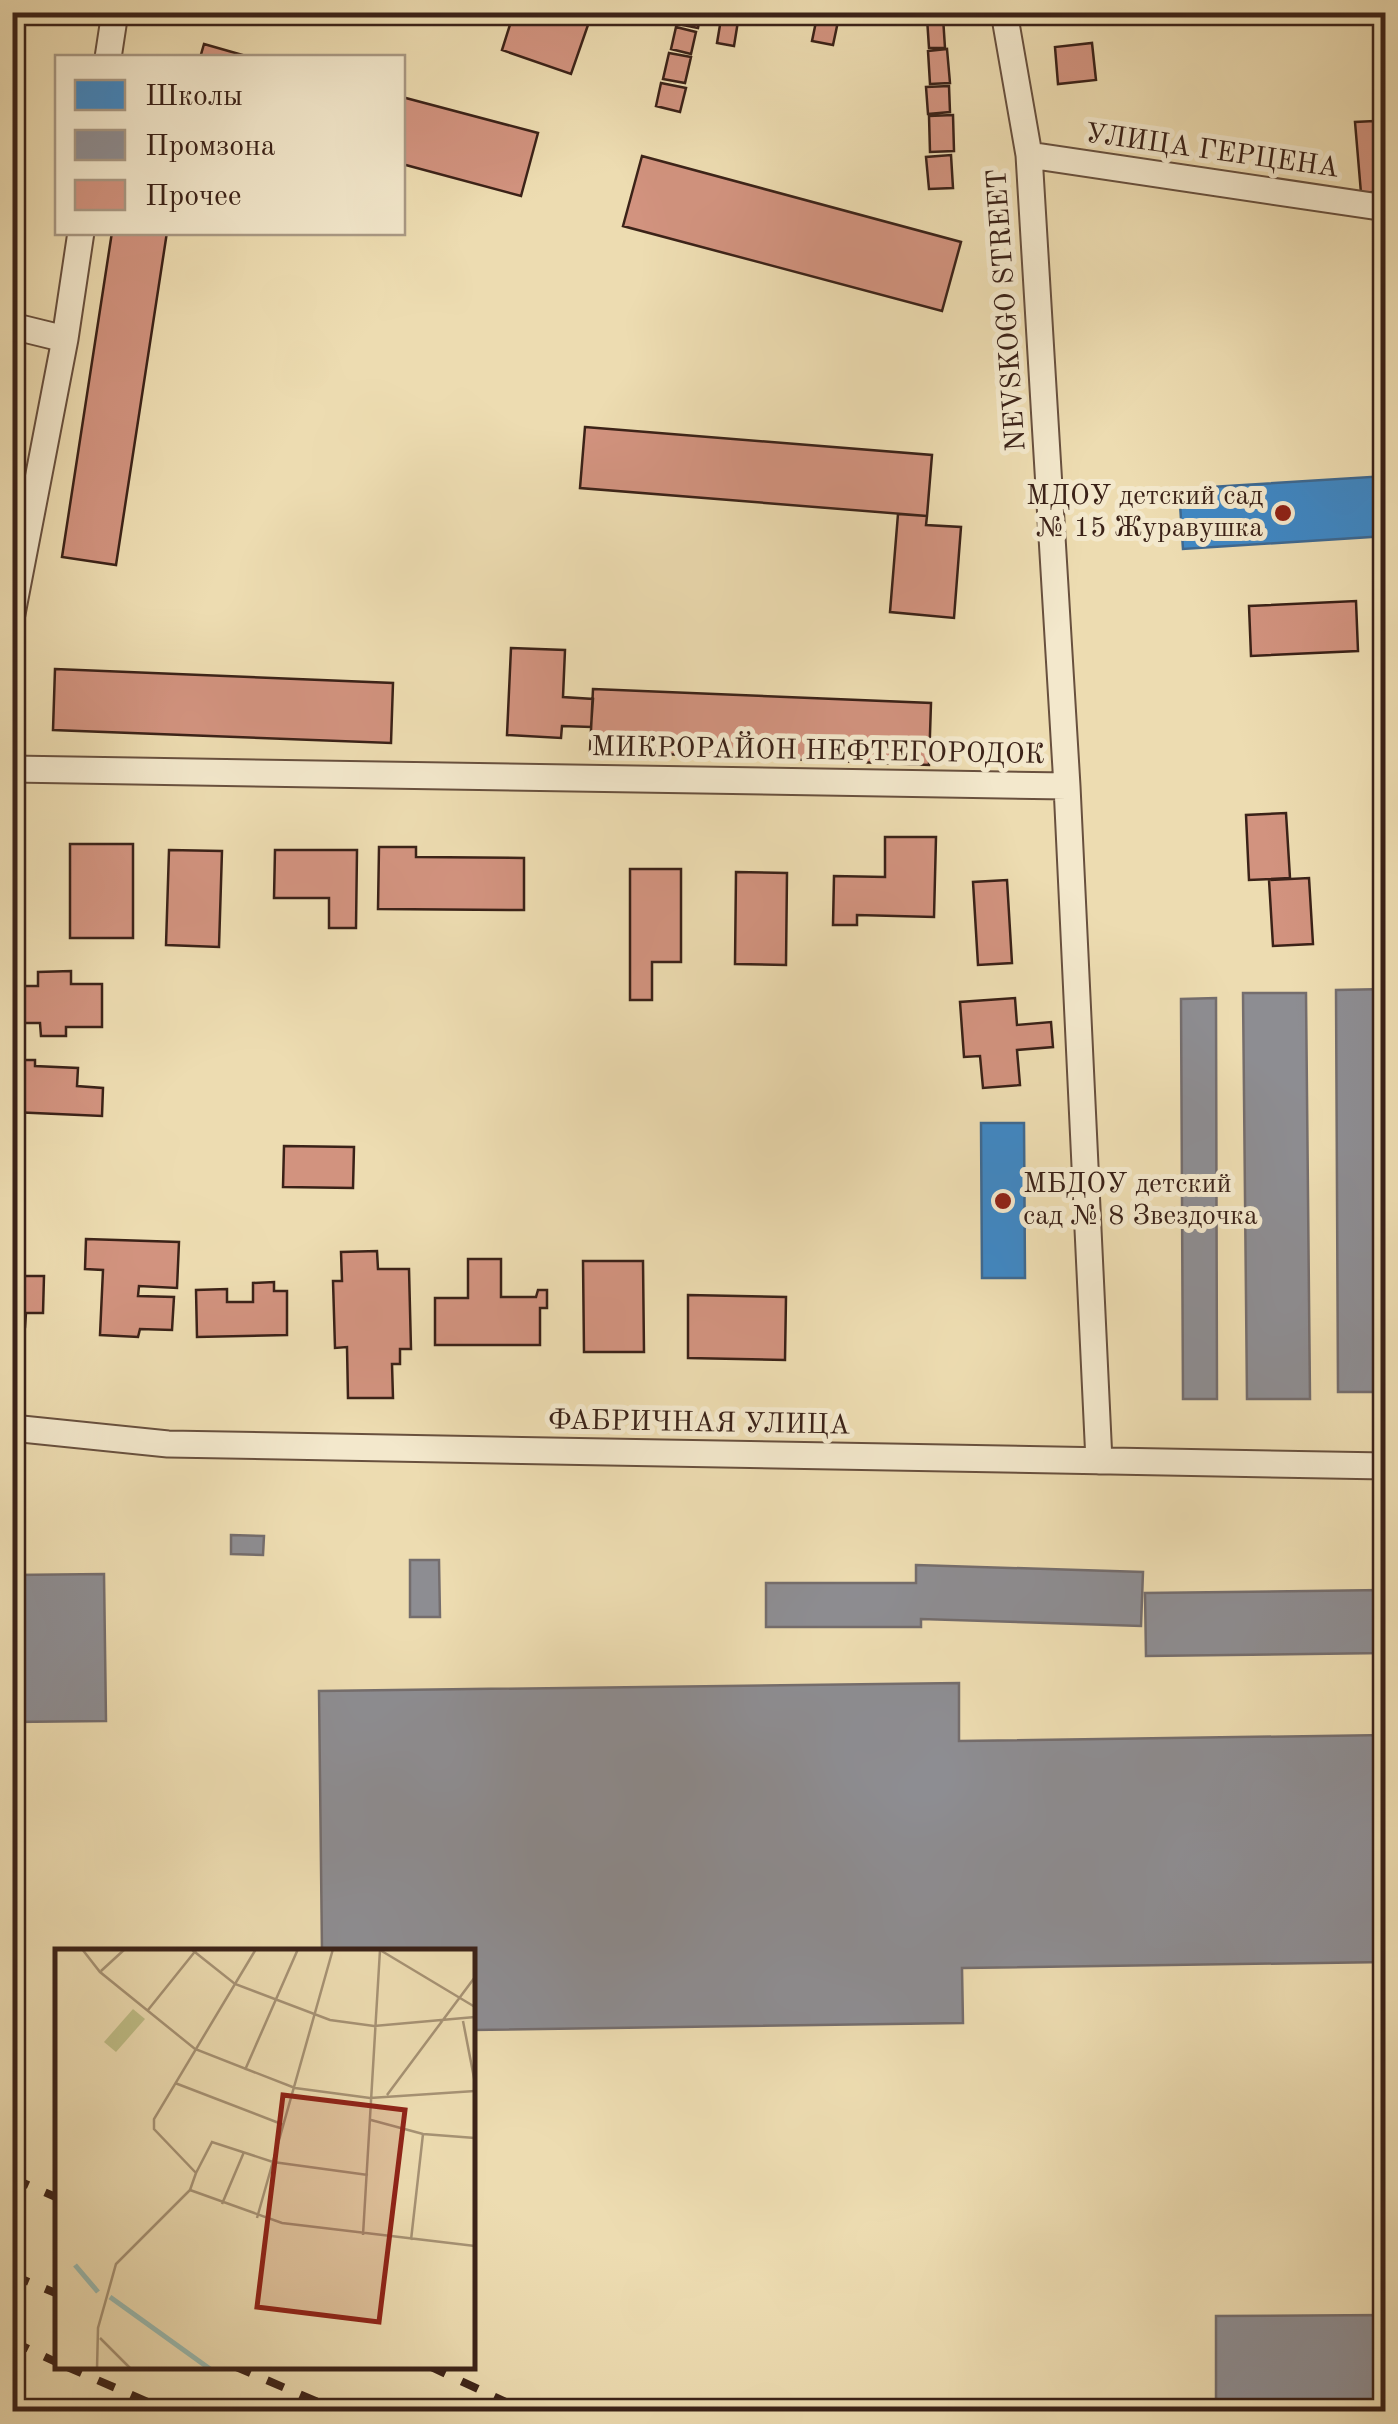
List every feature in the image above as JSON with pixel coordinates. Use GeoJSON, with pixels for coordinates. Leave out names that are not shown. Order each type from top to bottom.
{"type":"FeatureCollection","features":[{"type":"Feature","properties":{"kind":"street"},"geometry":{"type":"LineString","coordinates":[[108,55],[115,12]]}},
{"type":"Feature","properties":{"kind":"street","name":"NEVSKOGO STREET"},"geometry":{"type":"LineString","coordinates":[[1004,12],[1029,155],[1067,786]]}},
{"type":"Feature","properties":{"kind":"street","name":"УЛИЦА ГЕРЦЕНА"},"geometry":{"type":"LineString","coordinates":[[1029,155],[1386,208]]}},
{"type":"Feature","properties":{"kind":"street"},"geometry":{"type":"LineString","coordinates":[[12,614],[82,235]]}},
{"type":"Feature","properties":{"kind":"street"},"geometry":{"type":"LineString","coordinates":[[12,326],[65,340]]}},
{"type":"Feature","properties":{"kind":"street","name":"МИКРОРАЙОН НЕФТЕГОРОДОК"},"geometry":{"type":"LineString","coordinates":[[12,768],[1067,786],[1100,1461]]}},
{"type":"Feature","properties":{"kind":"street","name":"ФАБРИЧНАЯ УЛИЦА"},"geometry":{"type":"LineString","coordinates":[[12,1428],[168,1444],[1386,1466]]}},
{"type":"Feature","properties":{"kind":"building: Школы","name":"МДОУ детский сад № 15 Журавушка"},"geometry":{"type":"Polygon","coordinates":[[[1386,476],[1386,536],[1183,549],[1179,489],[1386,476]]]}},
{"type":"Feature","properties":{"kind":"building: Школы","name":"МБДОУ детский сад № 8 Звездочка"},"geometry":{"type":"Polygon","coordinates":[[[981,1123],[1024,1123],[1025,1278],[982,1278],[981,1123]]]}},
{"type":"Feature","properties":{"kind":"building: Промзона"},"geometry":{"type":"Polygon","coordinates":[[[1386,989],[1386,1392],[1338,1392],[1336,990],[1386,989]]]}},
{"type":"Feature","properties":{"kind":"building: Промзона"},"geometry":{"type":"Polygon","coordinates":[[[1243,993],[1306,993],[1310,1399],[1247,1399],[1243,993]]]}},
{"type":"Feature","properties":{"kind":"building: Промзона"},"geometry":{"type":"Polygon","coordinates":[[[1216,998],[1217,1399],[1183,1399],[1181,999],[1216,998]]]}},
{"type":"Feature","properties":{"kind":"building: Промзона"},"geometry":{"type":"Polygon","coordinates":[[[231,1535],[264,1536],[263,1555],[231,1554],[231,1535]]]}},
{"type":"Feature","properties":{"kind":"building: Промзона"},"geometry":{"type":"Polygon","coordinates":[[[410,1560],[439,1560],[440,1617],[410,1617],[410,1560]]]}},
{"type":"Feature","properties":{"kind":"building: Промзона"},"geometry":{"type":"Polygon","coordinates":[[[916,1565],[1143,1572],[1141,1626],[921,1619],[921,1627],[766,1627],[766,1583],[916,1583],[916,1565]]]}},
{"type":"Feature","properties":{"kind":"building: Промзона"},"geometry":{"type":"Polygon","coordinates":[[[104,1574],[106,1721],[12,1722],[12,1575],[104,1574]]]}},
{"type":"Feature","properties":{"kind":"building: Промзона"},"geometry":{"type":"Polygon","coordinates":[[[1383,1590],[1384,1653],[1146,1656],[1145,1593],[1383,1590]]]}},
{"type":"Feature","properties":{"kind":"building: Промзона"},"geometry":{"type":"Polygon","coordinates":[[[959,1683],[959,1741],[1386,1735],[1386,1962],[962,1968],[963,2023],[475,2030],[475,1949],[322,1949],[319,1691],[959,1683]]]}},
{"type":"Feature","properties":{"kind":"building: Промзона"},"geometry":{"type":"Polygon","coordinates":[[[1386,2315],[1386,2412],[1216,2412],[1216,2316],[1386,2315]]]}},
{"type":"Feature","properties":{"kind":"building: Прочее"},"geometry":{"type":"Polygon","coordinates":[[[12,12],[23,12],[12,47],[12,12]]]}},
{"type":"Feature","properties":{"kind":"building: Прочее"},"geometry":{"type":"Polygon","coordinates":[[[514,12],[551,12],[588,25],[571,74],[502,50],[514,12]]]}},
{"type":"Feature","properties":{"kind":"building: Прочее"},"geometry":{"type":"Polygon","coordinates":[[[680,12],[701,12],[698,28],[678,24],[680,12]]]}},
{"type":"Feature","properties":{"kind":"building: Прочее"},"geometry":{"type":"Polygon","coordinates":[[[818,12],[840,12],[833,45],[812,41],[818,12]]]}},
{"type":"Feature","properties":{"kind":"building: Прочее"},"geometry":{"type":"Polygon","coordinates":[[[858,12],[901,12],[899,24],[857,18],[858,12]]]}},
{"type":"Feature","properties":{"kind":"building: Прочее"},"geometry":{"type":"Polygon","coordinates":[[[1049,12],[1097,12],[1097,16],[1050,22],[1049,12]]]}},
{"type":"Feature","properties":{"kind":"building: Прочее"},"geometry":{"type":"Polygon","coordinates":[[[1261,12],[1304,12],[1263,20],[1261,12]]]}},
{"type":"Feature","properties":{"kind":"building: Прочее"},"geometry":{"type":"Polygon","coordinates":[[[722,13],[739,15],[734,46],[717,43],[722,13]]]}},
{"type":"Feature","properties":{"kind":"building: Прочее"},"geometry":{"type":"Polygon","coordinates":[[[943,17],[945,48],[929,48],[927,18],[943,17]]]}},
{"type":"Feature","properties":{"kind":"building: Прочее"},"geometry":{"type":"Polygon","coordinates":[[[676,27],[696,32],[691,54],[671,49],[676,27]]]}},
{"type":"Feature","properties":{"kind":"building: Прочее"},"geometry":{"type":"Polygon","coordinates":[[[1092,43],[1096,80],[1058,84],[1055,47],[1092,43]]]}},
{"type":"Feature","properties":{"kind":"building: Прочее"},"geometry":{"type":"Polygon","coordinates":[[[204,44],[242,55],[201,55],[204,44]]]}},
{"type":"Feature","properties":{"kind":"building: Прочее"},"geometry":{"type":"Polygon","coordinates":[[[947,49],[950,83],[930,84],[928,51],[947,49]]]}},
{"type":"Feature","properties":{"kind":"building: Прочее"},"geometry":{"type":"Polygon","coordinates":[[[669,53],[691,57],[685,83],[663,79],[669,53]]]}},
{"type":"Feature","properties":{"kind":"building: Прочее"},"geometry":{"type":"Polygon","coordinates":[[[661,83],[686,88],[680,112],[656,106],[661,83]]]}},
{"type":"Feature","properties":{"kind":"building: Прочее"},"geometry":{"type":"Polygon","coordinates":[[[949,86],[950,112],[928,114],[926,87],[949,86]]]}},
{"type":"Feature","properties":{"kind":"building: Прочее"},"geometry":{"type":"Polygon","coordinates":[[[405,98],[538,133],[521,196],[405,165],[405,98]]]}},
{"type":"Feature","properties":{"kind":"building: Прочее"},"geometry":{"type":"Polygon","coordinates":[[[953,115],[954,151],[930,152],[929,116],[953,115]]]}},
{"type":"Feature","properties":{"kind":"building: Прочее"},"geometry":{"type":"Polygon","coordinates":[[[1374,121],[1377,155],[1386,155],[1386,191],[1361,193],[1355,122],[1374,121]]]}},
{"type":"Feature","properties":{"kind":"building: Прочее"},"geometry":{"type":"Polygon","coordinates":[[[951,155],[953,188],[929,189],[926,157],[951,155]]]}},
{"type":"Feature","properties":{"kind":"building: Прочее"},"geometry":{"type":"Polygon","coordinates":[[[642,156],[961,242],[942,311],[623,226],[642,156]]]}},
{"type":"Feature","properties":{"kind":"building: Прочее"},"geometry":{"type":"Polygon","coordinates":[[[112,235],[167,235],[116,565],[62,557],[112,235]]]}},
{"type":"Feature","properties":{"kind":"building: Прочее"},"geometry":{"type":"Polygon","coordinates":[[[585,427],[932,455],[927,516],[580,488],[585,427]]]}},
{"type":"Feature","properties":{"kind":"building: Прочее"},"geometry":{"type":"Polygon","coordinates":[[[898,514],[927,516],[926,525],[961,527],[954,618],[890,612],[898,514]]]}},
{"type":"Feature","properties":{"kind":"building: Прочее"},"geometry":{"type":"Polygon","coordinates":[[[1356,601],[1358,651],[1251,656],[1249,606],[1356,601]]]}},
{"type":"Feature","properties":{"kind":"building: Прочее"},"geometry":{"type":"Polygon","coordinates":[[[511,648],[565,650],[563,697],[593,699],[591,727],[562,726],[561,738],[507,735],[511,648]]]}},
{"type":"Feature","properties":{"kind":"building: Прочее"},"geometry":{"type":"Polygon","coordinates":[[[55,669],[393,683],[391,743],[53,730],[55,669]]]}},
{"type":"Feature","properties":{"kind":"building: Прочее"},"geometry":{"type":"Polygon","coordinates":[[[593,689],[931,703],[929,765],[590,751],[593,689]]]}},
{"type":"Feature","properties":{"kind":"building: Прочее"},"geometry":{"type":"Polygon","coordinates":[[[1286,813],[1290,878],[1249,880],[1246,815],[1286,813]]]}},
{"type":"Feature","properties":{"kind":"building: Прочее"},"geometry":{"type":"Polygon","coordinates":[[[885,837],[936,837],[934,917],[857,915],[857,925],[833,925],[834,876],[885,877],[885,837]]]}},
{"type":"Feature","properties":{"kind":"building: Прочее"},"geometry":{"type":"Polygon","coordinates":[[[70,844],[133,844],[133,938],[70,938],[70,844]]]}},
{"type":"Feature","properties":{"kind":"building: Прочее"},"geometry":{"type":"Polygon","coordinates":[[[379,847],[416,847],[416,857],[524,858],[524,910],[378,909],[379,847]]]}},
{"type":"Feature","properties":{"kind":"building: Прочее"},"geometry":{"type":"Polygon","coordinates":[[[169,850],[222,851],[219,947],[166,945],[169,850]]]}},
{"type":"Feature","properties":{"kind":"building: Прочее"},"geometry":{"type":"Polygon","coordinates":[[[275,850],[357,850],[356,928],[329,928],[329,898],[274,898],[275,850]]]}},
{"type":"Feature","properties":{"kind":"building: Прочее"},"geometry":{"type":"Polygon","coordinates":[[[630,869],[681,869],[681,962],[652,962],[652,1000],[630,1000],[630,869]]]}},
{"type":"Feature","properties":{"kind":"building: Прочее"},"geometry":{"type":"Polygon","coordinates":[[[736,872],[787,873],[786,965],[735,964],[736,872]]]}},
{"type":"Feature","properties":{"kind":"building: Прочее"},"geometry":{"type":"Polygon","coordinates":[[[1309,878],[1313,944],[1273,946],[1269,880],[1309,878]]]}},
{"type":"Feature","properties":{"kind":"building: Прочее"},"geometry":{"type":"Polygon","coordinates":[[[1007,880],[1012,963],[978,965],[973,882],[1007,880]]]}},
{"type":"Feature","properties":{"kind":"building: Прочее"},"geometry":{"type":"Polygon","coordinates":[[[71,971],[71,984],[102,984],[102,1027],[66,1027],[66,1036],[41,1036],[40,1023],[12,1023],[12,986],[38,986],[38,972],[71,971]]]}},
{"type":"Feature","properties":{"kind":"building: Прочее"},"geometry":{"type":"Polygon","coordinates":[[[1015,998],[1017,1025],[1051,1022],[1053,1047],[1017,1050],[1020,1085],[983,1088],[980,1056],[964,1057],[960,1002],[1015,998]]]}},
{"type":"Feature","properties":{"kind":"building: Прочее"},"geometry":{"type":"Polygon","coordinates":[[[12,1060],[35,1060],[35,1066],[78,1068],[77,1086],[103,1088],[102,1116],[12,1112],[12,1060]]]}},
{"type":"Feature","properties":{"kind":"building: Прочее"},"geometry":{"type":"Polygon","coordinates":[[[284,1146],[354,1147],[353,1188],[283,1187],[284,1146]]]}},
{"type":"Feature","properties":{"kind":"building: Прочее"},"geometry":{"type":"Polygon","coordinates":[[[86,1239],[179,1242],[177,1288],[139,1286],[138,1296],[174,1297],[172,1330],[140,1329],[138,1337],[100,1335],[103,1270],[85,1269],[86,1239]]]}},
{"type":"Feature","properties":{"kind":"building: Прочее"},"geometry":{"type":"Polygon","coordinates":[[[377,1251],[378,1269],[409,1269],[411,1349],[400,1349],[400,1364],[392,1364],[393,1398],[348,1398],[347,1347],[335,1348],[333,1281],[342,1281],[341,1252],[377,1251]]]}},
{"type":"Feature","properties":{"kind":"building: Прочее"},"geometry":{"type":"Polygon","coordinates":[[[468,1259],[501,1259],[501,1297],[536,1297],[538,1290],[547,1290],[547,1308],[540,1308],[540,1345],[435,1345],[435,1298],[468,1298],[468,1259]]]}},
{"type":"Feature","properties":{"kind":"building: Прочее"},"geometry":{"type":"Polygon","coordinates":[[[583,1261],[643,1261],[644,1352],[584,1352],[583,1261]]]}},
{"type":"Feature","properties":{"kind":"building: Прочее"},"geometry":{"type":"Polygon","coordinates":[[[12,1276],[44,1276],[43,1313],[26,1313],[25,1327],[12,1327],[12,1276]]]}},
{"type":"Feature","properties":{"kind":"building: Прочее"},"geometry":{"type":"Polygon","coordinates":[[[274,1282],[274,1291],[287,1291],[287,1335],[197,1337],[196,1290],[227,1289],[227,1302],[253,1302],[253,1283],[274,1282]]]}},
{"type":"Feature","properties":{"kind":"building: Прочее"},"geometry":{"type":"Polygon","coordinates":[[[688,1295],[786,1297],[785,1360],[688,1358],[688,1295]]]}},
{"type":"Feature","properties":{"kind":"railway"},"geometry":{"type":"LineString","coordinates":[[12,2178],[55,2197]]}},
{"type":"Feature","properties":{"kind":"railway"},"geometry":{"type":"LineString","coordinates":[[12,2275],[55,2293]]}},
{"type":"Feature","properties":{"kind":"railway"},"geometry":{"type":"LineString","coordinates":[[12,2341],[55,2362]]}},
{"type":"Feature","properties":{"kind":"railway"},"geometry":{"type":"LineString","coordinates":[[72,2369],[171,2412]]}},
{"type":"Feature","properties":{"kind":"railway"},"geometry":{"type":"LineString","coordinates":[[241,2369],[341,2412]]}},
{"type":"Feature","properties":{"kind":"railway"},"geometry":{"type":"LineString","coordinates":[[435,2369],[527,2412]]}},
{"type":"Feature","properties":{"kind":"place","name":"МДОУ детский сад № 15 Журавушка"},"geometry":{"type":"Point","coordinates":[1283,513]}},
{"type":"Feature","properties":{"kind":"place","name":"МБДОУ детский сад № 8 Звездочка"},"geometry":{"type":"Point","coordinates":[1003,1201]}}]}
